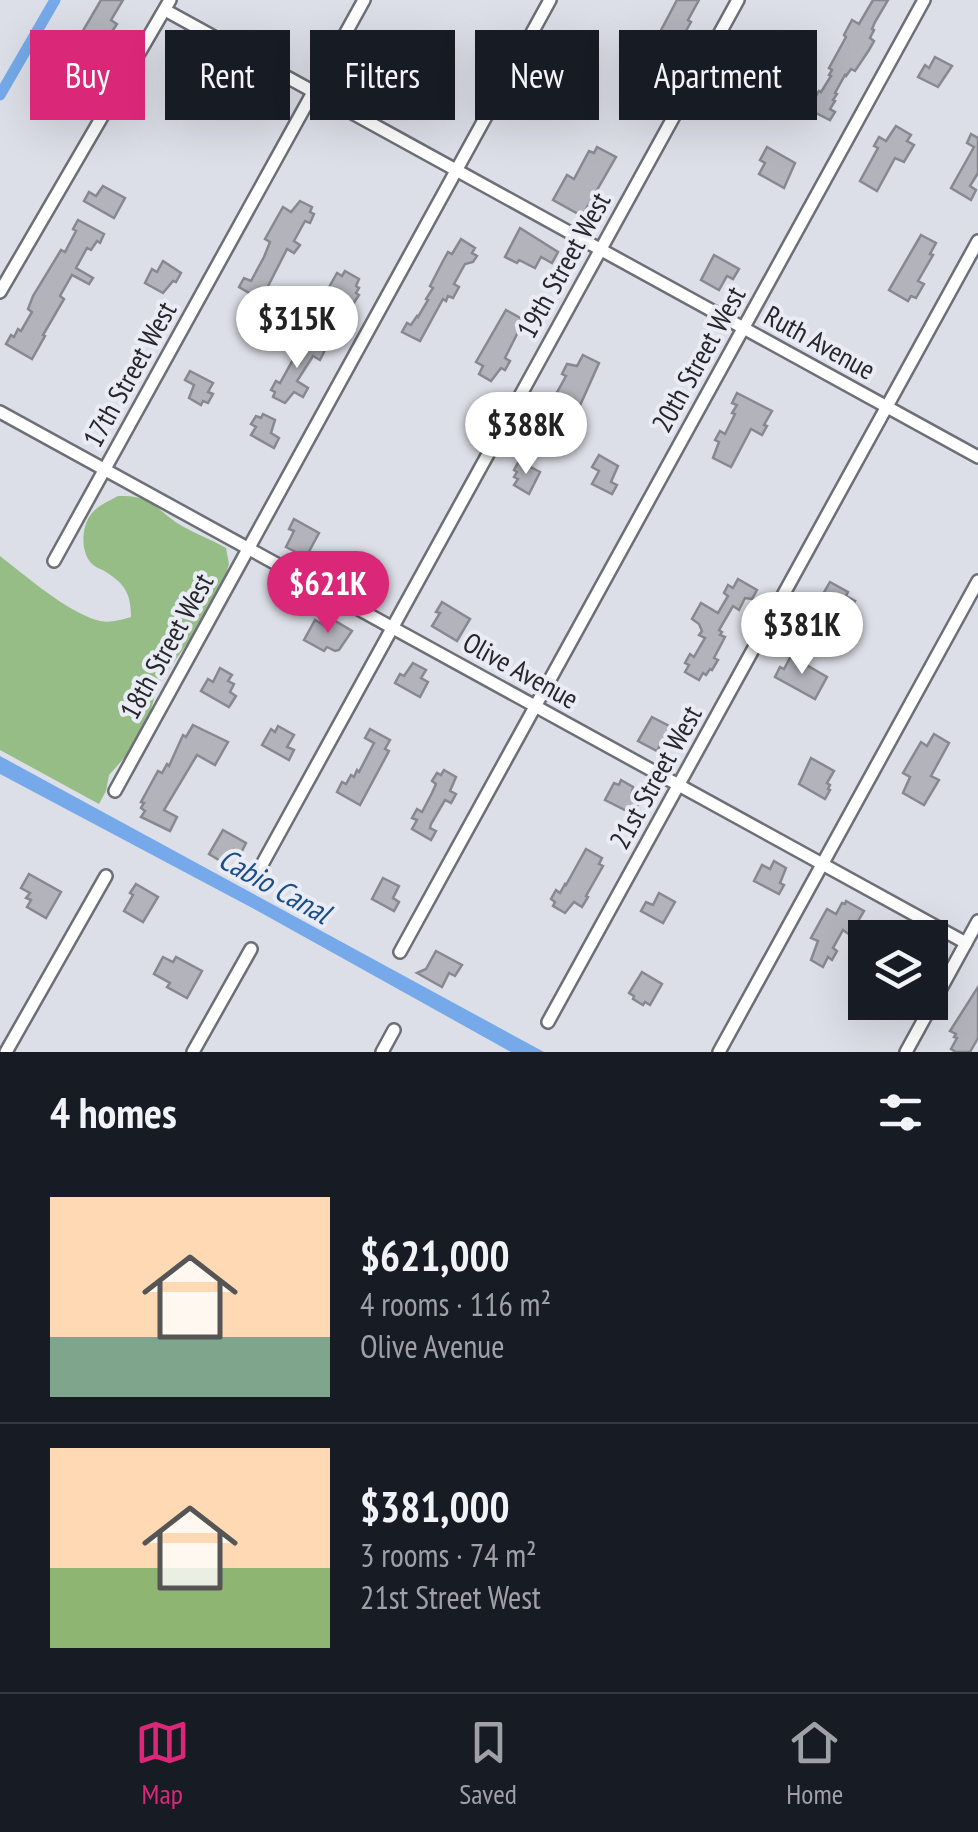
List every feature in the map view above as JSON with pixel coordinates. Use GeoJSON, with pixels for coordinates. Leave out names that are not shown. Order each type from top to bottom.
{"type":"FeatureCollection","features":[{"type":"Feature","properties":{"kind":"street","name":"17th Street West"},"geometry":{"type":"LineString","coordinates":[[347,30],[364,0]]}},
{"type":"Feature","properties":{"kind":"street","name":"18th Street West"},"geometry":{"type":"LineString","coordinates":[[115,791],[550,0]]}},
{"type":"Feature","properties":{"kind":"street","name":"19th Street West"},"geometry":{"type":"LineString","coordinates":[[258,870],[738,0]]}},
{"type":"Feature","properties":{"kind":"street","name":"20th Street West"},"geometry":{"type":"LineString","coordinates":[[400,952],[924,0]]}},
{"type":"Feature","properties":{"kind":"street","name":"Ruth Avenue"},"geometry":{"type":"LineString","coordinates":[[167,5],[310,90]]}},
{"type":"Feature","properties":{"kind":"street"},"geometry":{"type":"LineString","coordinates":[[0,292],[167,5]]}},
{"type":"Feature","properties":{"kind":"street","name":"17th Street West"},"geometry":{"type":"LineString","coordinates":[[54,561],[310,97]]}},
{"type":"Feature","properties":{"kind":"street","name":"Ruth Avenue"},"geometry":{"type":"LineString","coordinates":[[364,120],[978,457]]}},
{"type":"Feature","properties":{"kind":"street","name":"21st Street West"},"geometry":{"type":"LineString","coordinates":[[548,1022],[978,241]]}},
{"type":"Feature","properties":{"kind":"street","name":"Olive Avenue"},"geometry":{"type":"LineString","coordinates":[[0,412],[966,943]]}},
{"type":"Feature","properties":{"kind":"street"},"geometry":{"type":"LineString","coordinates":[[719,1052],[978,581]]}},
{"type":"Feature","properties":{"kind":"street"},"geometry":{"type":"LineString","coordinates":[[6,1052],[106,876]]}},
{"type":"Feature","properties":{"kind":"street"},"geometry":{"type":"LineString","coordinates":[[906,1052],[978,920]]}},
{"type":"Feature","properties":{"kind":"street"},"geometry":{"type":"LineString","coordinates":[[193,1052],[251,949]]}},
{"type":"Feature","properties":{"kind":"street"},"geometry":{"type":"LineString","coordinates":[[382,1052],[394,1030]]}},
{"type":"Feature","properties":{"kind":"green space"},"geometry":{"type":"Polygon","coordinates":[[[118,496],[147,501],[182,526],[226,548],[229,564],[200,626],[158,684],[149,717],[133,748],[109,775],[99,804],[0,750],[0,556],[48,593],[88,617],[108,622],[131,617],[126,590],[113,576],[92,564],[83,539],[92,513],[118,496]]]}},
{"type":"Feature","properties":{"kind":"water"},"geometry":{"type":"Polygon","coordinates":[[[0,756],[544,1052],[511,1052],[0,774],[0,756]]]}},
{"type":"Feature","properties":{"kind":"building"},"geometry":{"type":"Polygon","coordinates":[[[101,0],[123,0],[111,20],[117,24],[113,30],[83,30],[101,0]]]}},
{"type":"Feature","properties":{"kind":"building"},"geometry":{"type":"Polygon","coordinates":[[[677,0],[699,0],[687,30],[661,30],[677,0]]]}},
{"type":"Feature","properties":{"kind":"building"},"geometry":{"type":"Polygon","coordinates":[[[873,0],[888,0],[872,29],[870,38],[874,41],[869,50],[855,71],[851,69],[845,75],[835,93],[830,109],[835,112],[830,120],[817,114],[817,94],[831,76],[829,68],[852,20],[859,24],[873,0]]]}},
{"type":"Feature","properties":{"kind":"building"},"geometry":{"type":"Polygon","coordinates":[[[935,57],[952,66],[938,87],[918,77],[935,57]]]}},
{"type":"Feature","properties":{"kind":"building"},"geometry":{"type":"Polygon","coordinates":[[[896,126],[911,135],[907,141],[914,145],[904,162],[895,158],[877,191],[860,181],[878,148],[874,146],[879,137],[886,141],[896,126]]]}},
{"type":"Feature","properties":{"kind":"building"},"geometry":{"type":"Polygon","coordinates":[[[971,134],[978,138],[978,173],[970,186],[976,190],[971,200],[951,188],[974,147],[967,143],[971,134]]]}},
{"type":"Feature","properties":{"kind":"building"},"geometry":{"type":"Polygon","coordinates":[[[597,147],[616,157],[582,216],[553,200],[567,175],[574,179],[589,151],[594,153],[597,147]]]}},
{"type":"Feature","properties":{"kind":"building"},"geometry":{"type":"Polygon","coordinates":[[[767,147],[795,163],[784,188],[759,174],[765,163],[760,160],[767,147]]]}},
{"type":"Feature","properties":{"kind":"building"},"geometry":{"type":"Polygon","coordinates":[[[103,186],[125,198],[114,218],[84,201],[89,192],[96,196],[103,186]]]}},
{"type":"Feature","properties":{"kind":"building"},"geometry":{"type":"Polygon","coordinates":[[[300,201],[312,207],[310,212],[314,214],[310,223],[305,221],[294,241],[300,245],[294,253],[287,249],[261,300],[239,287],[244,278],[251,281],[270,242],[265,239],[283,207],[291,212],[300,201]]]}},
{"type":"Feature","properties":{"kind":"building"},"geometry":{"type":"Polygon","coordinates":[[[78,220],[104,234],[100,243],[97,241],[91,250],[87,248],[76,268],[93,278],[89,284],[72,275],[60,296],[64,299],[32,359],[6,344],[11,335],[21,331],[32,312],[28,309],[33,296],[61,250],[65,252],[78,220]]]}},
{"type":"Feature","properties":{"kind":"building"},"geometry":{"type":"Polygon","coordinates":[[[520,228],[558,252],[552,263],[541,257],[535,268],[505,257],[520,228]]]}},
{"type":"Feature","properties":{"kind":"building"},"geometry":{"type":"Polygon","coordinates":[[[921,235],[936,243],[918,281],[924,284],[916,298],[911,296],[908,301],[889,290],[921,235]]]}},
{"type":"Feature","properties":{"kind":"building"},"geometry":{"type":"Polygon","coordinates":[[[461,239],[475,248],[472,253],[477,256],[465,264],[454,284],[459,287],[453,298],[443,299],[420,341],[402,332],[407,323],[411,325],[418,317],[443,261],[461,239]]]}},
{"type":"Feature","properties":{"kind":"building"},"geometry":{"type":"Polygon","coordinates":[[[714,255],[739,269],[733,279],[727,276],[719,290],[701,280],[714,255]]]}},
{"type":"Feature","properties":{"kind":"building"},"geometry":{"type":"Polygon","coordinates":[[[163,261],[181,273],[163,293],[145,283],[152,269],[157,272],[163,261]]]}},
{"type":"Feature","properties":{"kind":"building"},"geometry":{"type":"Polygon","coordinates":[[[345,271],[359,279],[359,295],[353,304],[328,289],[337,273],[342,276],[345,271]]]}},
{"type":"Feature","properties":{"kind":"building"},"geometry":{"type":"Polygon","coordinates":[[[506,310],[522,319],[518,325],[521,326],[505,358],[510,361],[491,381],[479,374],[483,366],[476,362],[506,310]]]}},
{"type":"Feature","properties":{"kind":"building"},"geometry":{"type":"Polygon","coordinates":[[[305,339],[325,350],[320,360],[313,356],[297,381],[308,388],[303,397],[294,392],[285,403],[273,397],[275,392],[271,390],[276,381],[280,383],[295,356],[291,354],[297,343],[301,346],[305,339]]]}},
{"type":"Feature","properties":{"kind":"building"},"geometry":{"type":"Polygon","coordinates":[[[583,355],[599,363],[578,410],[583,413],[579,420],[574,417],[570,423],[557,416],[564,400],[555,396],[566,376],[562,374],[567,364],[577,366],[583,355]]]}},
{"type":"Feature","properties":{"kind":"building"},"geometry":{"type":"Polygon","coordinates":[[[190,371],[213,383],[208,403],[203,401],[201,405],[189,398],[194,385],[185,380],[190,371]]]}},
{"type":"Feature","properties":{"kind":"building"},"geometry":{"type":"Polygon","coordinates":[[[737,393],[772,411],[762,435],[751,429],[731,467],[713,458],[719,442],[715,440],[720,431],[725,434],[735,414],[732,413],[737,405],[732,403],[737,393]]]}},
{"type":"Feature","properties":{"kind":"building"},"geometry":{"type":"Polygon","coordinates":[[[263,414],[275,420],[271,433],[279,438],[274,448],[251,435],[256,427],[251,424],[263,414]]]}},
{"type":"Feature","properties":{"kind":"building"},"geometry":{"type":"Polygon","coordinates":[[[599,455],[618,466],[611,482],[617,485],[612,494],[592,484],[599,471],[592,467],[599,455]]]}},
{"type":"Feature","properties":{"kind":"building"},"geometry":{"type":"Polygon","coordinates":[[[519,461],[540,472],[529,494],[514,485],[518,479],[514,470],[519,461]]]}},
{"type":"Feature","properties":{"kind":"building"},"geometry":{"type":"Polygon","coordinates":[[[294,519],[319,533],[306,557],[286,547],[294,531],[289,529],[294,519]]]}},
{"type":"Feature","properties":{"kind":"building"},"geometry":{"type":"Polygon","coordinates":[[[738,579],[757,590],[752,599],[745,598],[739,610],[733,606],[719,630],[725,637],[714,658],[718,660],[699,680],[685,672],[690,654],[694,657],[705,638],[699,635],[699,624],[692,619],[701,603],[718,613],[728,596],[724,593],[728,585],[733,588],[738,579]]]}},
{"type":"Feature","properties":{"kind":"building"},"geometry":{"type":"Polygon","coordinates":[[[830,582],[855,601],[850,609],[841,605],[834,618],[815,608],[830,582]]]}},
{"type":"Feature","properties":{"kind":"building"},"geometry":{"type":"Polygon","coordinates":[[[442,602],[470,619],[457,641],[432,626],[442,602]]]}},
{"type":"Feature","properties":{"kind":"building"},"geometry":{"type":"Polygon","coordinates":[[[332,619],[352,631],[339,650],[327,647],[324,651],[304,640],[315,620],[327,627],[332,619]]]}},
{"type":"Feature","properties":{"kind":"building"},"geometry":{"type":"Polygon","coordinates":[[[791,656],[827,677],[815,699],[775,677],[791,656]]]}},
{"type":"Feature","properties":{"kind":"building"},"geometry":{"type":"Polygon","coordinates":[[[413,663],[426,670],[421,678],[428,682],[420,697],[395,683],[413,663]]]}},
{"type":"Feature","properties":{"kind":"building"},"geometry":{"type":"Polygon","coordinates":[[[220,668],[232,675],[228,681],[234,684],[230,692],[236,696],[229,707],[201,691],[208,679],[213,682],[220,668]]]}},
{"type":"Feature","properties":{"kind":"building"},"geometry":{"type":"Polygon","coordinates":[[[652,717],[675,729],[670,738],[665,736],[657,751],[638,741],[652,717]]]}},
{"type":"Feature","properties":{"kind":"building"},"geometry":{"type":"Polygon","coordinates":[[[193,725],[228,742],[215,765],[197,755],[164,810],[177,817],[170,831],[141,817],[145,811],[141,802],[158,771],[162,773],[169,766],[183,735],[186,737],[193,725]]]}},
{"type":"Feature","properties":{"kind":"building"},"geometry":{"type":"Polygon","coordinates":[[[278,726],[294,735],[287,747],[294,750],[289,760],[262,745],[271,729],[275,732],[278,726]]]}},
{"type":"Feature","properties":{"kind":"building"},"geometry":{"type":"Polygon","coordinates":[[[370,729],[390,740],[385,749],[389,751],[360,805],[337,792],[342,782],[346,784],[351,775],[359,772],[374,743],[365,738],[370,729]]]}},
{"type":"Feature","properties":{"kind":"building"},"geometry":{"type":"Polygon","coordinates":[[[934,734],[949,743],[931,776],[939,780],[924,805],[903,793],[910,777],[903,773],[921,742],[927,746],[934,734]]]}},
{"type":"Feature","properties":{"kind":"building"},"geometry":{"type":"Polygon","coordinates":[[[811,758],[834,771],[825,799],[799,784],[811,758]]]}},
{"type":"Feature","properties":{"kind":"building"},"geometry":{"type":"Polygon","coordinates":[[[444,770],[456,777],[450,791],[456,794],[451,803],[445,800],[431,824],[430,828],[436,831],[431,840],[412,829],[417,820],[412,818],[417,809],[422,812],[436,784],[432,781],[444,770]]]}},
{"type":"Feature","properties":{"kind":"building"},"geometry":{"type":"Polygon","coordinates":[[[621,780],[633,787],[631,797],[638,805],[633,814],[605,800],[614,783],[619,785],[621,780]]]}},
{"type":"Feature","properties":{"kind":"building"},"geometry":{"type":"Polygon","coordinates":[[[223,830],[246,843],[241,853],[234,849],[230,852],[224,863],[209,854],[223,830]]]}},
{"type":"Feature","properties":{"kind":"building"},"geometry":{"type":"Polygon","coordinates":[[[586,849],[602,858],[599,864],[603,866],[582,907],[574,902],[565,913],[553,906],[555,902],[551,899],[556,890],[560,893],[566,885],[586,849]]]}},
{"type":"Feature","properties":{"kind":"building"},"geometry":{"type":"Polygon","coordinates":[[[774,861],[786,868],[779,894],[754,881],[762,865],[770,869],[774,861]]]}},
{"type":"Feature","properties":{"kind":"building"},"geometry":{"type":"Polygon","coordinates":[[[29,874],[61,892],[46,918],[27,907],[30,893],[21,888],[29,874]]]}},
{"type":"Feature","properties":{"kind":"building"},"geometry":{"type":"Polygon","coordinates":[[[383,878],[399,886],[393,898],[399,902],[394,911],[372,899],[383,878]]]}},
{"type":"Feature","properties":{"kind":"building"},"geometry":{"type":"Polygon","coordinates":[[[136,884],[158,897],[143,922],[124,911],[136,884]]]}},
{"type":"Feature","properties":{"kind":"building"},"geometry":{"type":"Polygon","coordinates":[[[659,893],[675,902],[663,923],[641,911],[646,902],[653,905],[659,893]]]}},
{"type":"Feature","properties":{"kind":"building"},"geometry":{"type":"Polygon","coordinates":[[[846,901],[864,911],[859,920],[848,920],[848,934],[843,930],[833,948],[837,951],[823,967],[811,960],[818,941],[811,938],[827,909],[836,914],[846,901]]]}},
{"type":"Feature","properties":{"kind":"building"},"geometry":{"type":"Polygon","coordinates":[[[436,951],[462,965],[455,976],[449,973],[442,987],[417,973],[426,969],[436,951]]]}},
{"type":"Feature","properties":{"kind":"building"},"geometry":{"type":"Polygon","coordinates":[[[163,957],[173,962],[176,957],[202,971],[187,998],[154,974],[163,957]]]}},
{"type":"Feature","properties":{"kind":"building"},"geometry":{"type":"Polygon","coordinates":[[[642,972],[662,984],[650,1005],[643,1005],[629,993],[642,972]]]}},
{"type":"Feature","properties":{"kind":"building"},"geometry":{"type":"Polygon","coordinates":[[[978,987],[978,1038],[970,1052],[956,1052],[951,1049],[956,1034],[950,1031],[978,987]]]}},
{"type":"Feature","properties":{"kind":"waterway"},"geometry":{"type":"LineString","coordinates":[[0,95],[55,0]]}},
{"type":"Feature","properties":{"kind":"water label","name":"Cabio Canal"},"geometry":{"type":"Point","coordinates":[275,885]}}]}
